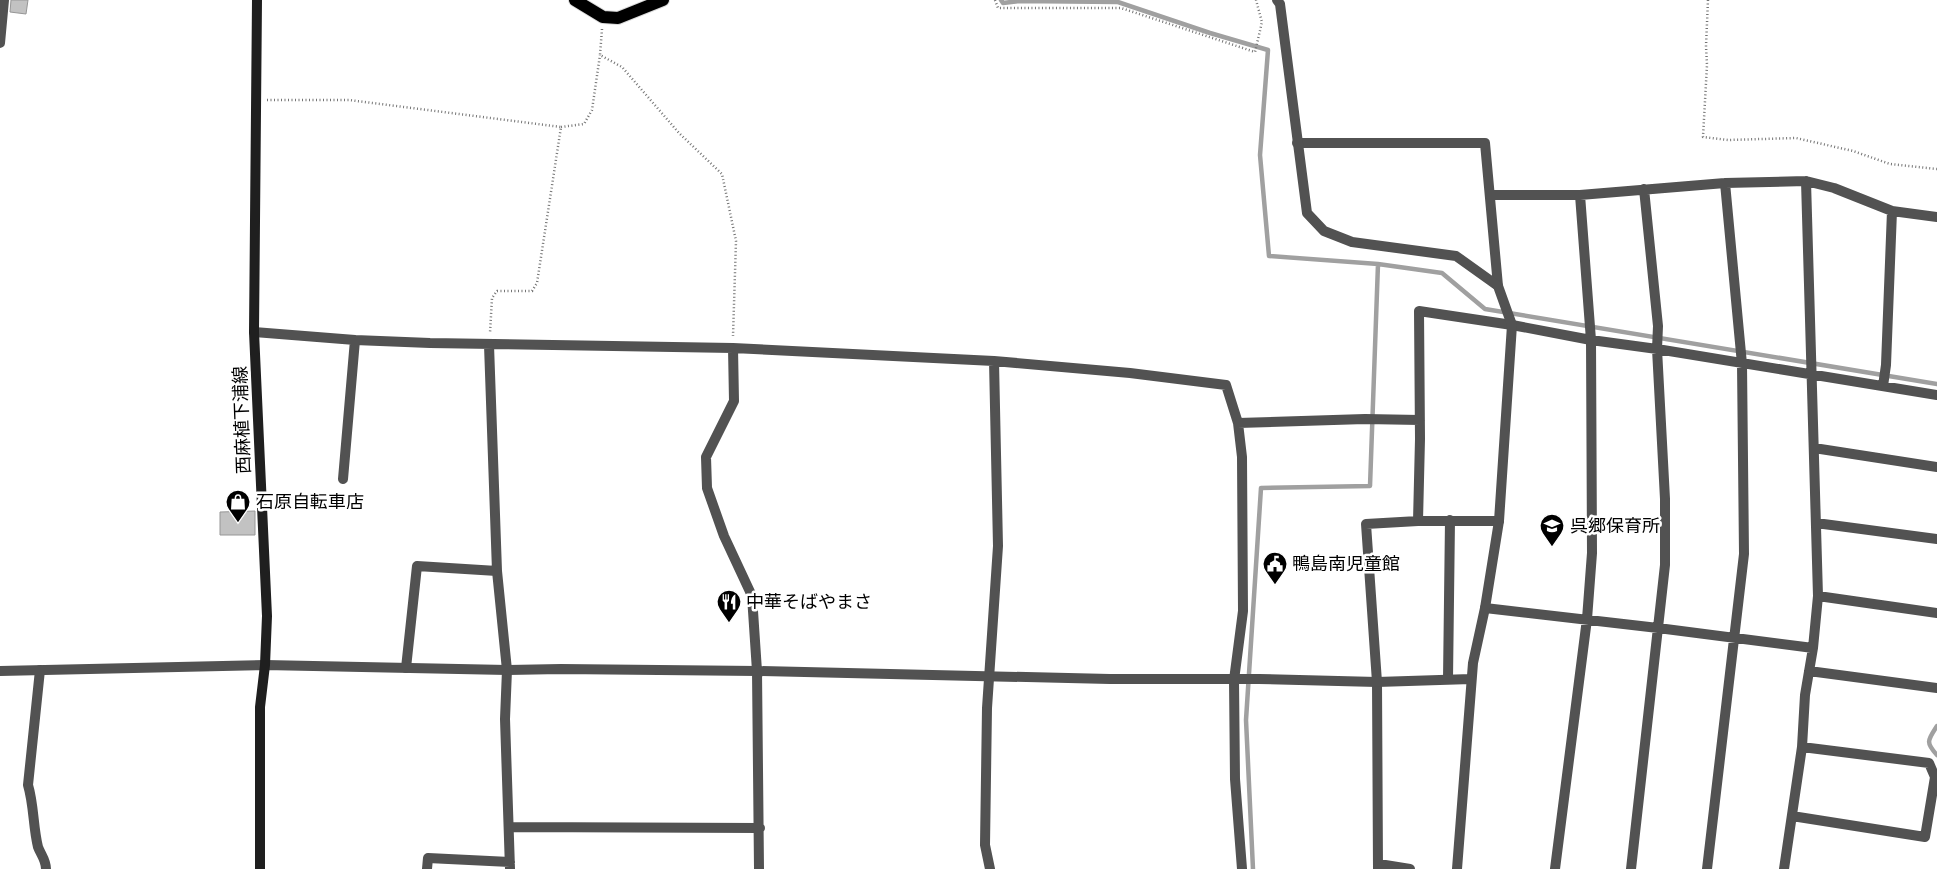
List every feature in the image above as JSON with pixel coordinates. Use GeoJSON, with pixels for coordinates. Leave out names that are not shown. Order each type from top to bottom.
{"type":"FeatureCollection","features":[{"type":"Feature","properties":{"kind":"main road","name":"西麻植下浦線"},"geometry":{"type":"LineString","coordinates":[[257,0],[254,332],[266,616],[265,665],[260,707],[260,869]]}},
{"type":"Feature","properties":{"kind":"main road"},"geometry":{"type":"LineString","coordinates":[[575,0],[603,17],[618,18],[663,0]]}},
{"type":"Feature","properties":{"kind":"street"},"geometry":{"type":"LineString","coordinates":[[0,43],[4,0]]}},
{"type":"Feature","properties":{"kind":"street"},"geometry":{"type":"LineString","coordinates":[[1277,0],[1280,4],[1307,213],[1324,231],[1352,242],[1456,256],[1498,286]]}},
{"type":"Feature","properties":{"kind":"street"},"geometry":{"type":"LineString","coordinates":[[1297,143],[1484,142],[1498,286],[1512,325],[1499,521],[1471,679],[1457,869]]}},
{"type":"Feature","properties":{"kind":"street"},"geometry":{"type":"LineString","coordinates":[[1490,195],[1580,195],[1726,183],[1806,181],[1834,188],[1892,211],[1937,217]]}},
{"type":"Feature","properties":{"kind":"street"},"geometry":{"type":"LineString","coordinates":[[1784,869],[1802,747],[1805,695],[1813,648],[1818,596],[1806,181]]}},
{"type":"Feature","properties":{"kind":"street"},"geometry":{"type":"LineString","coordinates":[[1707,869],[1744,554],[1742,364],[1726,183]]}},
{"type":"Feature","properties":{"kind":"street"},"geometry":{"type":"LineString","coordinates":[[1631,869],[1665,565],[1665,500],[1657,349],[1658,326],[1644,189]]}},
{"type":"Feature","properties":{"kind":"street"},"geometry":{"type":"LineString","coordinates":[[1555,869],[1587,619],[1592,552],[1591,340],[1580,195]]}},
{"type":"Feature","properties":{"kind":"street"},"geometry":{"type":"LineString","coordinates":[[1883,386],[1886,365],[1892,211]]}},
{"type":"Feature","properties":{"kind":"street"},"geometry":{"type":"LineString","coordinates":[[1418,521],[1420,420],[1419,311],[1937,395]]}},
{"type":"Feature","properties":{"kind":"street"},"geometry":{"type":"LineString","coordinates":[[254,332],[355,340],[489,345],[733,348],[994,361],[1130,373],[1226,385],[1238,423],[1242,457],[1243,611],[1234,680],[1235,779],[1242,869]]}},
{"type":"Feature","properties":{"kind":"street"},"geometry":{"type":"LineString","coordinates":[[343,479],[355,340]]}},
{"type":"Feature","properties":{"kind":"street"},"geometry":{"type":"LineString","coordinates":[[427,869],[428,858],[510,866],[505,719],[507,670],[497,571],[489,345]]}},
{"type":"Feature","properties":{"kind":"street"},"geometry":{"type":"LineString","coordinates":[[733,348],[734,402],[706,457],[707,488],[724,536],[752,596],[757,671],[759,869]]}},
{"type":"Feature","properties":{"kind":"street"},"geometry":{"type":"LineString","coordinates":[[990,869],[985,845],[988,676],[998,546],[994,361]]}},
{"type":"Feature","properties":{"kind":"street"},"geometry":{"type":"LineString","coordinates":[[1238,423],[1365,419],[1420,420]]}},
{"type":"Feature","properties":{"kind":"street"},"geometry":{"type":"LineString","coordinates":[[1814,448],[1937,467]]}},
{"type":"Feature","properties":{"kind":"street"},"geometry":{"type":"LineString","coordinates":[[1410,869],[1378,867],[1377,682],[1366,524],[1450,520],[1499,521]]}},
{"type":"Feature","properties":{"kind":"street"},"geometry":{"type":"LineString","coordinates":[[1448,679],[1450,520]]}},
{"type":"Feature","properties":{"kind":"street"},"geometry":{"type":"LineString","coordinates":[[1816,523],[1937,540]]}},
{"type":"Feature","properties":{"kind":"street"},"geometry":{"type":"LineString","coordinates":[[406,668],[418,566],[497,571]]}},
{"type":"Feature","properties":{"kind":"street"},"geometry":{"type":"LineString","coordinates":[[1818,596],[1937,613]]}},
{"type":"Feature","properties":{"kind":"street"},"geometry":{"type":"LineString","coordinates":[[1485,608],[1813,648]]}},
{"type":"Feature","properties":{"kind":"street"},"geometry":{"type":"LineString","coordinates":[[0,671],[265,665],[507,670],[757,671],[1377,682],[1471,679]]}},
{"type":"Feature","properties":{"kind":"street"},"geometry":{"type":"LineString","coordinates":[[40,670],[28,785],[33,801],[38,847],[46,863],[46,869]]}},
{"type":"Feature","properties":{"kind":"street"},"geometry":{"type":"LineString","coordinates":[[1809,671],[1937,688]]}},
{"type":"Feature","properties":{"kind":"street"},"geometry":{"type":"LineString","coordinates":[[1792,816],[1925,837],[1935,777],[1929,763],[1802,747]]}},
{"type":"Feature","properties":{"kind":"street"},"geometry":{"type":"LineString","coordinates":[[509,827],[760,828]]}},
{"type":"Feature","properties":{"kind":"path"},"geometry":{"type":"LineString","coordinates":[[995,0],[998,8],[1121,8],[1255,52],[1262,22],[1256,0]]}},
{"type":"Feature","properties":{"kind":"path"},"geometry":{"type":"LineString","coordinates":[[1708,0],[1707,65],[1702,137],[1728,140],[1796,138],[1853,151],[1890,164],[1937,169]]}},
{"type":"Feature","properties":{"kind":"path"},"geometry":{"type":"LineString","coordinates":[[255,100],[349,100],[561,127],[584,124],[592,110],[603,17]]}},
{"type":"Feature","properties":{"kind":"path"},"geometry":{"type":"LineString","coordinates":[[600,55],[622,66],[679,133],[722,174],[736,241],[733,348]]}},
{"type":"Feature","properties":{"kind":"path"},"geometry":{"type":"LineString","coordinates":[[489,345],[492,298],[496,291],[532,290],[537,283],[561,127]]}},
{"type":"Feature","properties":{"kind":"building"},"geometry":{"type":"Polygon","coordinates":[[[11,0],[28,0],[26,14],[10,12],[11,0]]]}},
{"type":"Feature","properties":{"kind":"building","name":"石原自転車店"},"geometry":{"type":"Polygon","coordinates":[[[255,511],[255,535],[220,535],[220,512],[255,511]]]}},
{"type":"Feature","properties":{"kind":"waterway"},"geometry":{"type":"LineString","coordinates":[[1001,0],[1003,3],[1019,1],[1118,2],[1268,50],[1260,155],[1269,256],[1378,264],[1442,273],[1485,309],[1937,384]]}},
{"type":"Feature","properties":{"kind":"waterway"},"geometry":{"type":"LineString","coordinates":[[1253,869],[1246,720],[1261,488],[1370,486],[1378,264]]}},
{"type":"Feature","properties":{"kind":"waterway"},"geometry":{"type":"LineString","coordinates":[[1937,726],[1929,741],[1937,755]]}},
{"type":"Feature","properties":{"kind":"place","name":"石原自転車店"},"geometry":{"type":"Point","coordinates":[238,523]}},
{"type":"Feature","properties":{"kind":"place","name":"呉郷保育所"},"geometry":{"type":"Point","coordinates":[1552,547]}},
{"type":"Feature","properties":{"kind":"place","name":"鴨島南児童館"},"geometry":{"type":"Point","coordinates":[1275,585]}},
{"type":"Feature","properties":{"kind":"place","name":"中華そばやまさ"},"geometry":{"type":"Point","coordinates":[729,623]}}]}
